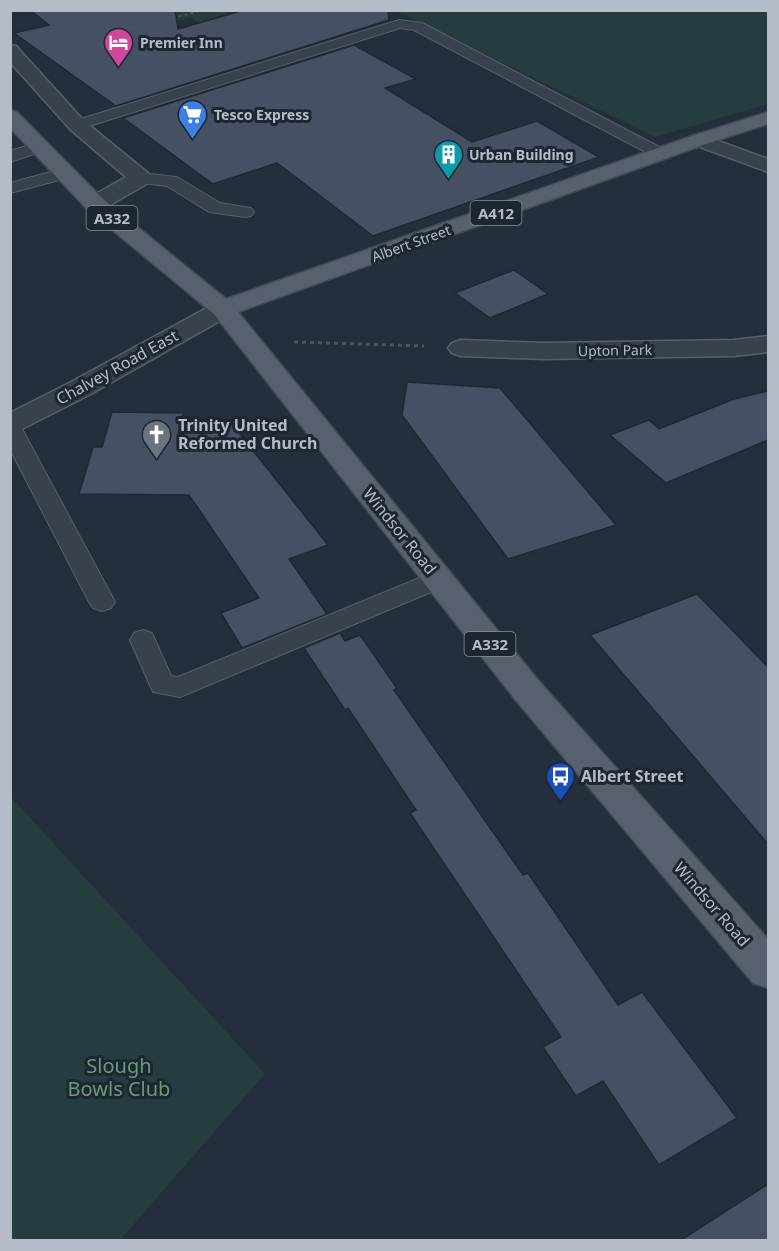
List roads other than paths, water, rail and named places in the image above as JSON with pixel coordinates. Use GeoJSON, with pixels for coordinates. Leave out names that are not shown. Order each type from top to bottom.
{"type":"FeatureCollection","features":[{"type":"Feature","properties":{"kind":"main road","name":"Windsor Road"},"geometry":{"type":"LineString","coordinates":[[10,116],[95,204],[223,309],[526,689],[768,969]]}},
{"type":"Feature","properties":{"kind":"main road","name":"Albert Street"},"geometry":{"type":"LineString","coordinates":[[223,309],[699,140],[768,118]]}},
{"type":"Feature","properties":{"kind":"street"},"geometry":{"type":"LineString","coordinates":[[15,54],[77,124],[140,178],[95,204]]}},
{"type":"Feature","properties":{"kind":"street"},"geometry":{"type":"LineString","coordinates":[[699,140],[768,166]]}},
{"type":"Feature","properties":{"kind":"street","name":"Chalvey Road East"},"geometry":{"type":"LineString","coordinates":[[10,425],[223,309]]}},
{"type":"Feature","properties":{"kind":"street","name":"Upton Park"},"geometry":{"type":"LineString","coordinates":[[461,348],[556,351],[734,348],[768,344]]}},
{"type":"Feature","properties":{"kind":"lane"},"geometry":{"type":"LineString","coordinates":[[77,124],[399,24],[417,26],[661,154]]}},
{"type":"Feature","properties":{"kind":"lane"},"geometry":{"type":"LineString","coordinates":[[10,157],[40,147]]}},
{"type":"Feature","properties":{"kind":"lane"},"geometry":{"type":"LineString","coordinates":[[10,188],[65,173]]}},
{"type":"Feature","properties":{"kind":"lane"},"geometry":{"type":"LineString","coordinates":[[140,178],[171,180],[215,208],[245,212]]}},
{"type":"Feature","properties":{"kind":"lane"},"geometry":{"type":"LineString","coordinates":[[10,425],[102,602]]}},
{"type":"Feature","properties":{"kind":"lane"},"geometry":{"type":"LineString","coordinates":[[143,640],[162,685],[180,687],[439,579]]}},
{"type":"Feature","properties":{"kind":"place","name":"Premier Inn"},"geometry":{"type":"Point","coordinates":[119,68]}},
{"type":"Feature","properties":{"kind":"place","name":"Tesco Express"},"geometry":{"type":"Point","coordinates":[193,140]}},
{"type":"Feature","properties":{"kind":"place","name":"Urban Building"},"geometry":{"type":"Point","coordinates":[448,180]}},
{"type":"Feature","properties":{"kind":"place","name":"Trinity United Reformed Church"},"geometry":{"type":"Point","coordinates":[157,460]}},
{"type":"Feature","properties":{"kind":"place","name":"Albert Street"},"geometry":{"type":"Point","coordinates":[560,802]}},
{"type":"Feature","properties":{"kind":"park label","name":"Slough Bowls Club"},"geometry":{"type":"Point","coordinates":[119,1076]}}]}
